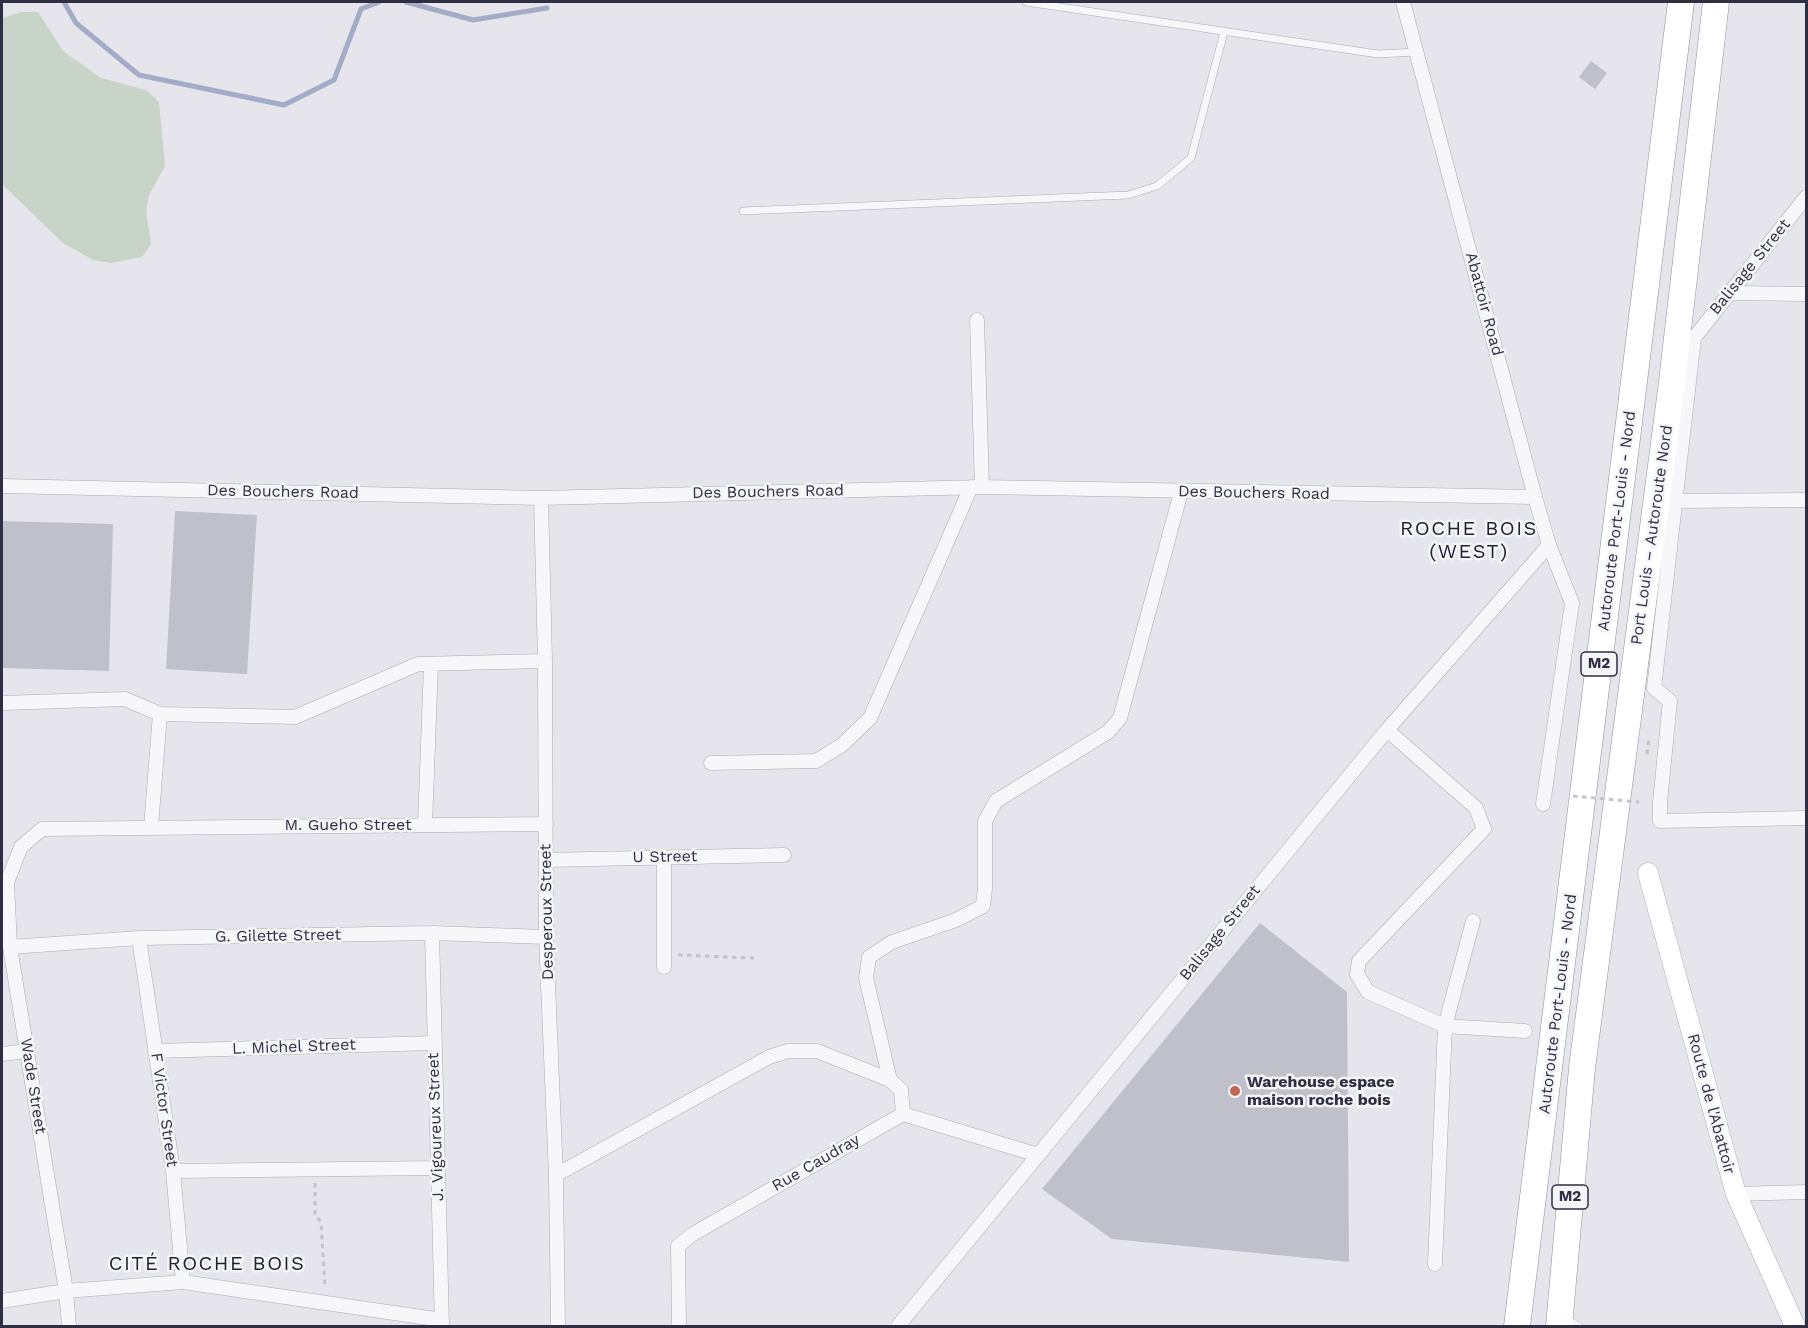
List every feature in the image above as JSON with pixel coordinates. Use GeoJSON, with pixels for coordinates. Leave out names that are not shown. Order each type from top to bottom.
{"type":"FeatureCollection","features":[{"type":"Feature","properties":{"kind":"highway","name":"Autoroute Port-Louis - Nord"},"geometry":{"type":"LineString","coordinates":[[1517,1326],[1681,2]]}},
{"type":"Feature","properties":{"kind":"highway","name":"Port Louis – Autoroute Nord"},"geometry":{"type":"LineString","coordinates":[[1582,1068],[1671,390],[1716,2]]}},
{"type":"Feature","properties":{"kind":"highway","name":"Autoroute Port-Louis - Nord"},"geometry":{"type":"LineString","coordinates":[[1558,1326],[1582,1068]]}},
{"type":"Feature","properties":{"kind":"highway"},"geometry":{"type":"LineString","coordinates":[[1507,1326],[1538,1162]]}},
{"type":"Feature","properties":{"kind":"street","name":"Abattoir Road"},"geometry":{"type":"LineString","coordinates":[[1403,2],[1535,497],[1549,545],[1572,603],[1543,804]]}},
{"type":"Feature","properties":{"kind":"street","name":"Balisage Street"},"geometry":{"type":"LineString","coordinates":[[1677,501],[1694,338],[1806,197]]}},
{"type":"Feature","properties":{"kind":"street"},"geometry":{"type":"LineString","coordinates":[[1730,293],[1806,294]]}},
{"type":"Feature","properties":{"kind":"street"},"geometry":{"type":"LineString","coordinates":[[711,763],[816,761],[842,745],[870,718],[977,487],[977,320]]}},
{"type":"Feature","properties":{"kind":"street","name":"Des Bouchers Road"},"geometry":{"type":"LineString","coordinates":[[2,486],[541,498],[977,487],[1535,497]]}},
{"type":"Feature","properties":{"kind":"street"},"geometry":{"type":"LineString","coordinates":[[890,1080],[866,978],[869,957],[892,942],[956,920],[983,906],[985,821],[996,801],[1108,732],[1120,718],[1181,492]]}},
{"type":"Feature","properties":{"kind":"street","name":"Desperoux Street"},"geometry":{"type":"LineString","coordinates":[[541,498],[545,661],[546,937],[556,1175],[558,1326]]}},
{"type":"Feature","properties":{"kind":"street"},"geometry":{"type":"LineString","coordinates":[[1806,500],[1677,501],[1654,688],[1670,701],[1660,820],[1806,818]]}},
{"type":"Feature","properties":{"kind":"street","name":"Balisage Street"},"geometry":{"type":"LineString","coordinates":[[898,1326],[1387,730],[1549,545]]}},
{"type":"Feature","properties":{"kind":"street"},"geometry":{"type":"LineString","coordinates":[[2,703],[126,699],[160,714],[295,717],[418,664],[545,661]]}},
{"type":"Feature","properties":{"kind":"street"},"geometry":{"type":"LineString","coordinates":[[425,825],[431,664]]}},
{"type":"Feature","properties":{"kind":"street"},"geometry":{"type":"LineString","coordinates":[[151,827],[160,714]]}},
{"type":"Feature","properties":{"kind":"street"},"geometry":{"type":"LineString","coordinates":[[1387,730],[1476,808],[1484,828],[1359,961],[1357,974],[1368,992],[1446,1026],[1525,1031]]}},
{"type":"Feature","properties":{"kind":"street","name":"M. Gueho Street"},"geometry":{"type":"LineString","coordinates":[[21,847],[42,829],[546,824]]}},
{"type":"Feature","properties":{"kind":"street","name":"Wade Street"},"geometry":{"type":"LineString","coordinates":[[21,847],[7,882],[10,947],[66,1291],[69,1326]]}},
{"type":"Feature","properties":{"kind":"street","name":"U Street"},"geometry":{"type":"LineString","coordinates":[[546,860],[784,855]]}},
{"type":"Feature","properties":{"kind":"street"},"geometry":{"type":"LineString","coordinates":[[664,858],[664,961]]}},
{"type":"Feature","properties":{"kind":"street","name":"Route de l'Abattoir"},"geometry":{"type":"LineString","coordinates":[[1648,873],[1736,1194],[1795,1326]]}},
{"type":"Feature","properties":{"kind":"street"},"geometry":{"type":"LineString","coordinates":[[1435,1264],[1446,1026],[1473,921]]}},
{"type":"Feature","properties":{"kind":"street","name":"G. Gilette Street"},"geometry":{"type":"LineString","coordinates":[[10,947],[139,938],[432,933],[546,937]]}},
{"type":"Feature","properties":{"kind":"street","name":"J. Vigoureux Street"},"geometry":{"type":"LineString","coordinates":[[432,933],[442,1323]]}},
{"type":"Feature","properties":{"kind":"street","name":"F Victor Street"},"geometry":{"type":"LineString","coordinates":[[139,938],[173,1171],[183,1282]]}},
{"type":"Feature","properties":{"kind":"street","name":"L. Michel Street"},"geometry":{"type":"LineString","coordinates":[[155,1051],[434,1043]]}},
{"type":"Feature","properties":{"kind":"street"},"geometry":{"type":"LineString","coordinates":[[2,1054],[28,1051]]}},
{"type":"Feature","properties":{"kind":"street"},"geometry":{"type":"LineString","coordinates":[[556,1175],[769,1057],[788,1052],[817,1051],[890,1080],[901,1090],[903,1113],[1038,1155]]}},
{"type":"Feature","properties":{"kind":"street","name":"Rue Caudray"},"geometry":{"type":"LineString","coordinates":[[679,1326],[678,1246],[693,1234],[903,1113]]}},
{"type":"Feature","properties":{"kind":"street"},"geometry":{"type":"LineString","coordinates":[[173,1171],[437,1168]]}},
{"type":"Feature","properties":{"kind":"street"},"geometry":{"type":"LineString","coordinates":[[1736,1194],[1806,1192]]}},
{"type":"Feature","properties":{"kind":"street"},"geometry":{"type":"LineString","coordinates":[[2,1301],[66,1291],[183,1282],[442,1323]]}},
{"type":"Feature","properties":{"kind":"lane"},"geometry":{"type":"LineString","coordinates":[[1026,2],[1378,54],[1417,52]]}},
{"type":"Feature","properties":{"kind":"lane"},"geometry":{"type":"LineString","coordinates":[[743,211],[1128,195],[1157,186],[1191,158],[1224,32]]}},
{"type":"Feature","properties":{"kind":"lane"},"geometry":{"type":"LineString","coordinates":[[1576,1133],[1581,1168]]}},
{"type":"Feature","properties":{"kind":"lane"},"geometry":{"type":"LineString","coordinates":[[1571,1285],[1567,1320],[1579,1326]]}},
{"type":"Feature","properties":{"kind":"path"},"geometry":{"type":"LineString","coordinates":[[1573,796],[1639,802]]}},
{"type":"Feature","properties":{"kind":"path"},"geometry":{"type":"LineString","coordinates":[[664,961],[754,958]]}},
{"type":"Feature","properties":{"kind":"path"},"geometry":{"type":"LineString","coordinates":[[315,1169],[315,1215],[321,1222],[326,1303]]}},
{"type":"Feature","properties":{"kind":"green space"},"geometry":{"type":"Polygon","coordinates":[[[21,12],[38,12],[63,51],[101,78],[146,90],[159,102],[165,166],[149,195],[146,211],[151,244],[142,257],[111,263],[93,260],[63,243],[2,184],[2,18],[21,12]]]}},
{"type":"Feature","properties":{"kind":"building"},"geometry":{"type":"Polygon","coordinates":[[[1591,61],[1607,73],[1595,89],[1579,77],[1591,61]]]}},
{"type":"Feature","properties":{"kind":"building"},"geometry":{"type":"Polygon","coordinates":[[[175,511],[257,515],[247,674],[166,669],[175,511]]]}},
{"type":"Feature","properties":{"kind":"building"},"geometry":{"type":"Polygon","coordinates":[[[2,521],[113,524],[109,671],[2,668],[2,521]]]}},
{"type":"Feature","properties":{"kind":"building","name":"Warehouse espace maison roche bois"},"geometry":{"type":"Polygon","coordinates":[[[1260,923],[1347,992],[1349,1262],[1112,1239],[1042,1189],[1260,923]]]}},
{"type":"Feature","properties":{"kind":"waterway"},"geometry":{"type":"LineString","coordinates":[[64,2],[76,23],[139,75],[284,105],[334,80],[361,9],[379,2]]}},
{"type":"Feature","properties":{"kind":"waterway"},"geometry":{"type":"LineString","coordinates":[[406,2],[473,20],[547,8]]}},
{"type":"Feature","properties":{"kind":"place","name":"Warehouse espace maison roche bois"},"geometry":{"type":"Point","coordinates":[1235,1091]}},
{"type":"Feature","properties":{"kind":"district","name":"ROCHE BOIS (WEST)"},"geometry":{"type":"Point","coordinates":[1469,540]}},
{"type":"Feature","properties":{"kind":"district","name":"CITÉ ROCHE BOIS"},"geometry":{"type":"Point","coordinates":[207,1264]}}]}
